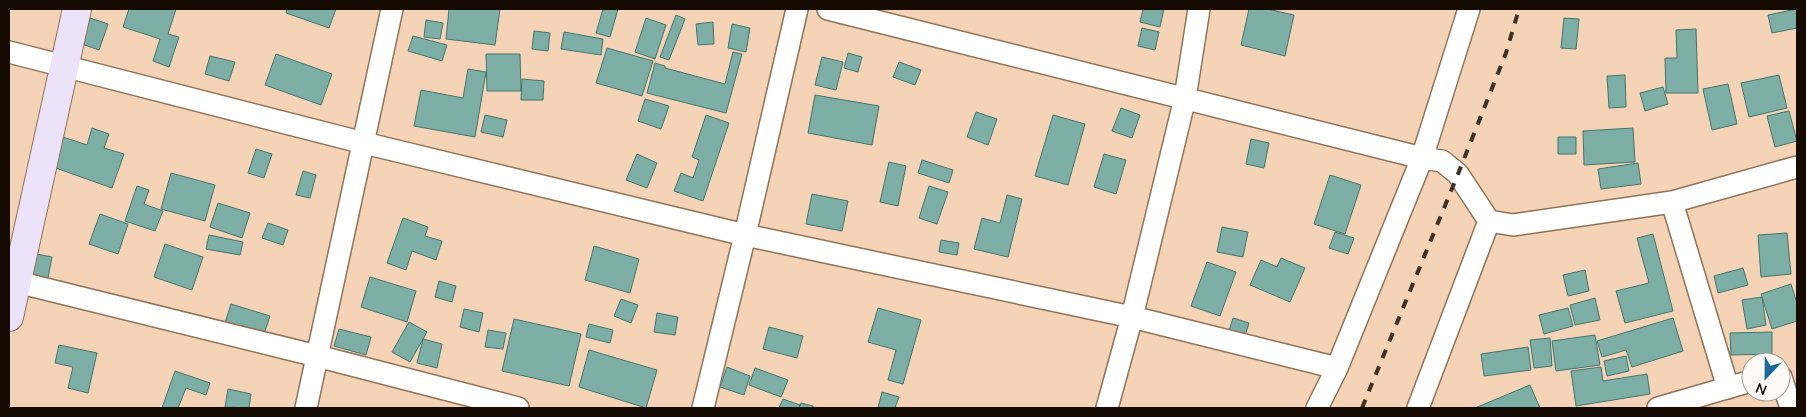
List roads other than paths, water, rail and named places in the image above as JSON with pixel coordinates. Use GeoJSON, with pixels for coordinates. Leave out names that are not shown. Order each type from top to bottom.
{"type":"FeatureCollection","features":[{"type":"Feature","properties":{"kind":"street"},"geometry":{"type":"LineString","coordinates":[[9,317],[13,281],[77,9]]}},
{"type":"Feature","properties":{"kind":"street"},"geometry":{"type":"LineString","coordinates":[[306,408],[392,9]]}},
{"type":"Feature","properties":{"kind":"street"},"geometry":{"type":"LineString","coordinates":[[703,408],[797,9]]}},
{"type":"Feature","properties":{"kind":"street"},"geometry":{"type":"LineString","coordinates":[[828,9],[1422,158],[1442,161],[1458,174],[1489,221],[1513,225],[1672,202],[1797,166]]}},
{"type":"Feature","properties":{"kind":"street"},"geometry":{"type":"LineString","coordinates":[[1107,408],[1132,317],[1185,98],[1199,9]]}},
{"type":"Feature","properties":{"kind":"street"},"geometry":{"type":"LineString","coordinates":[[1317,408],[1337,368],[1422,158],[1469,9]]}},
{"type":"Feature","properties":{"kind":"street"},"geometry":{"type":"LineString","coordinates":[[9,52],[364,143],[745,235],[1132,317],[1337,368]]}},
{"type":"Feature","properties":{"kind":"street"},"geometry":{"type":"LineString","coordinates":[[1672,202],[1728,388]]}},
{"type":"Feature","properties":{"kind":"street"},"geometry":{"type":"LineString","coordinates":[[1418,408],[1489,221]]}},
{"type":"Feature","properties":{"kind":"street"},"geometry":{"type":"LineString","coordinates":[[13,281],[518,408]]}},
{"type":"Feature","properties":{"kind":"street"},"geometry":{"type":"LineString","coordinates":[[1658,408],[1741,384]]}},
{"type":"Feature","properties":{"kind":"railway"},"geometry":{"type":"LineString","coordinates":[[1362,408],[1506,53],[1519,9]]}}]}
